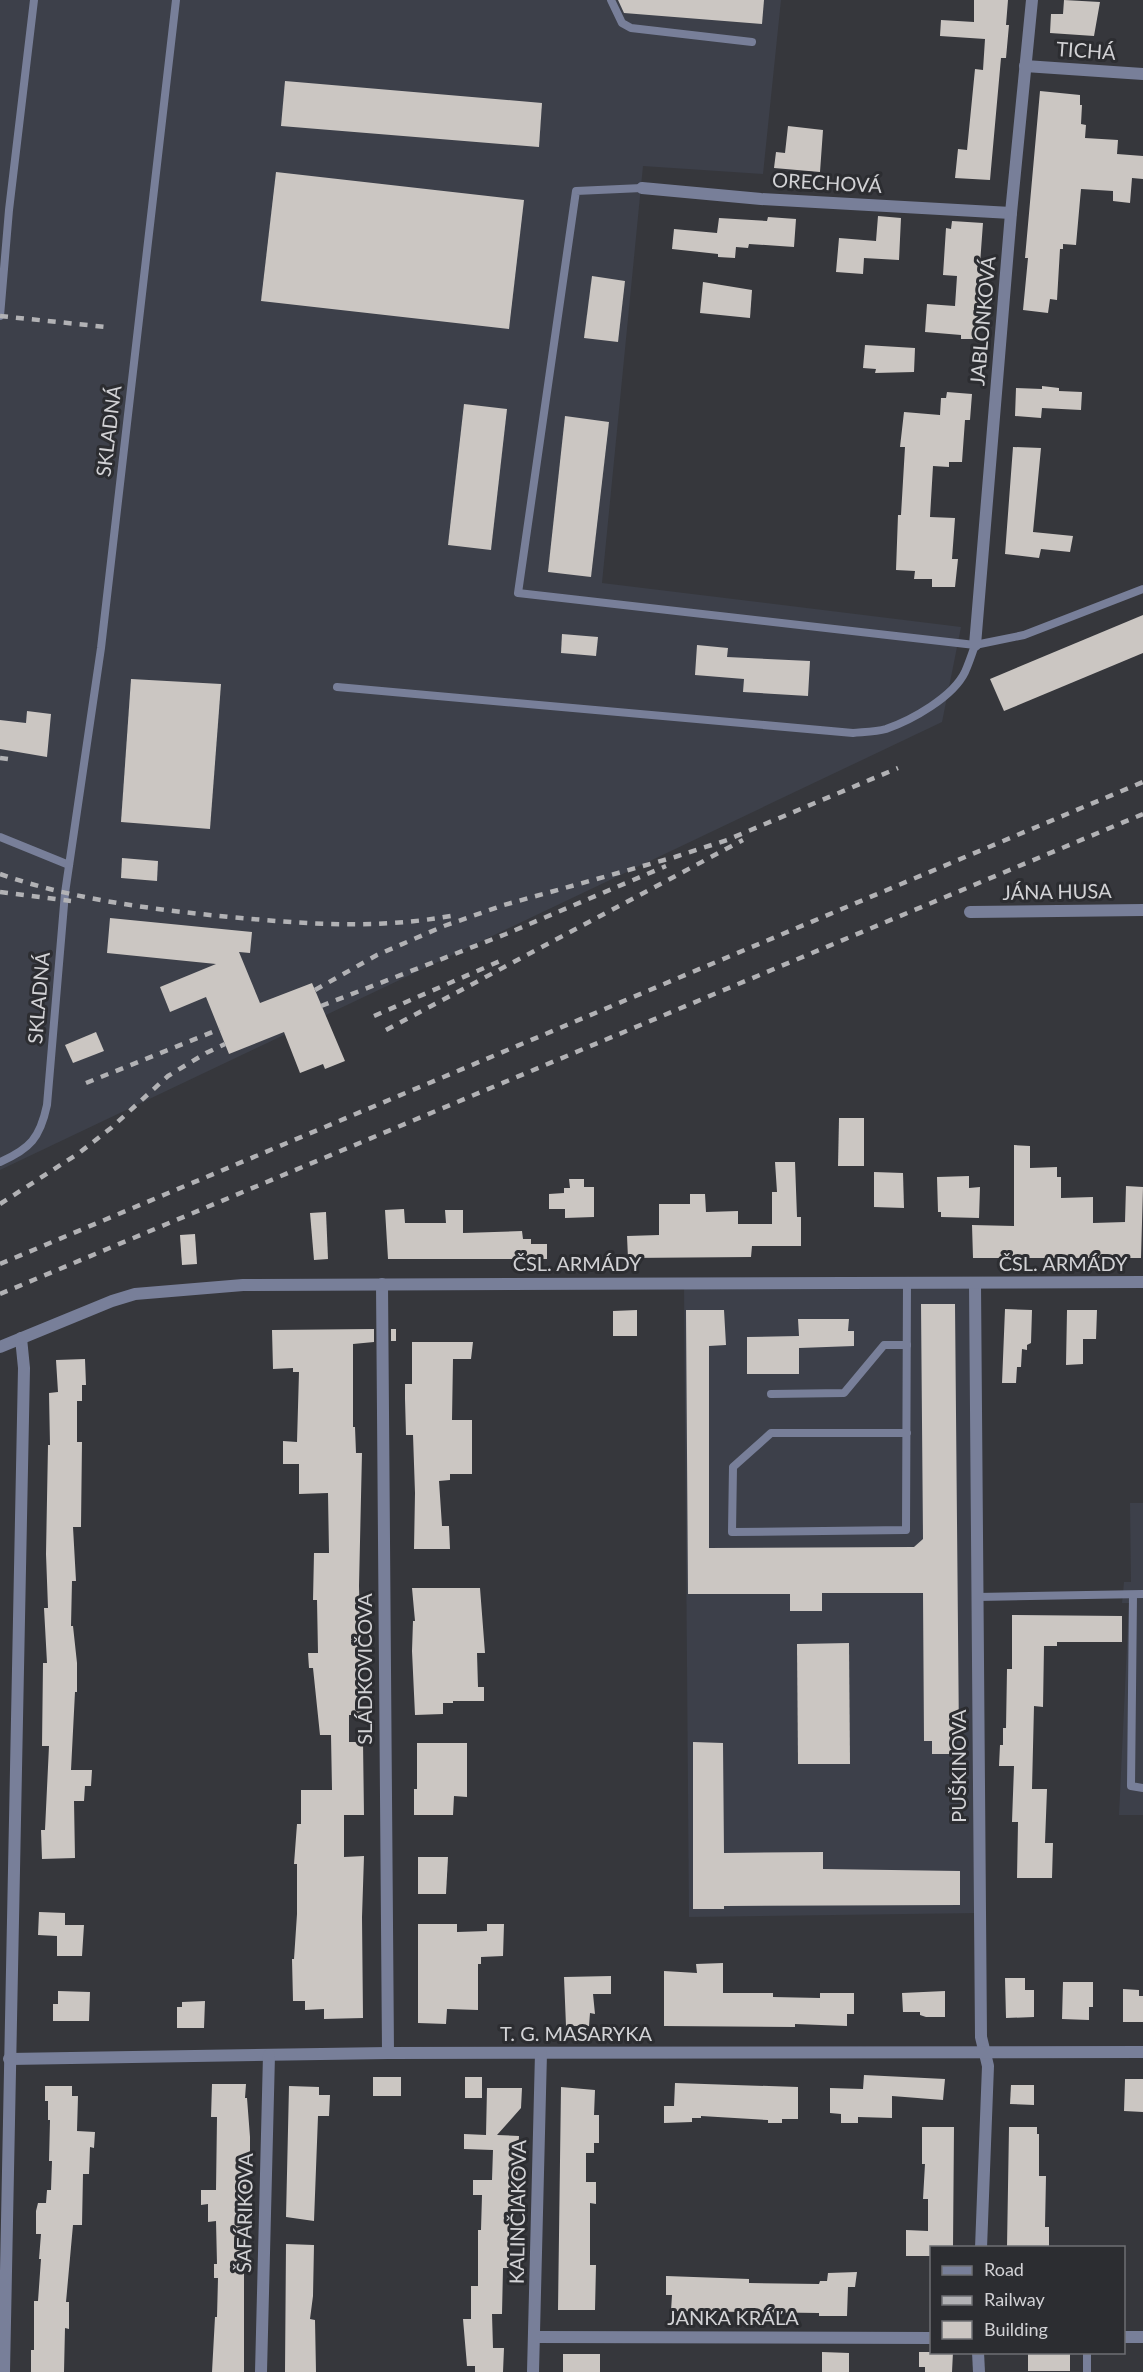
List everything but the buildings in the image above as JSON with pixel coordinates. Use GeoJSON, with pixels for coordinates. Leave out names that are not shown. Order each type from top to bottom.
{"type":"FeatureCollection","features":[{"type":"Feature","properties":{"kind":"street","name":"JABLONKOVÁ"},"geometry":{"type":"LineString","coordinates":[[975,645],[1011,213],[1032,0]]}},
{"type":"Feature","properties":{"kind":"street","name":"TICHÁ"},"geometry":{"type":"LineString","coordinates":[[1025,66],[1143,74]]}},
{"type":"Feature","properties":{"kind":"street","name":"ORECHOVÁ"},"geometry":{"type":"LineString","coordinates":[[642,189],[761,199],[1011,213]]}},
{"type":"Feature","properties":{"kind":"street","name":"JÁNA HUSA"},"geometry":{"type":"LineString","coordinates":[[970,912],[1143,910]]}},
{"type":"Feature","properties":{"kind":"street","name":"ČSL. ARMÁDY"},"geometry":{"type":"LineString","coordinates":[[0,1347],[112,1301],[135,1294],[243,1285],[1143,1282]]}},
{"type":"Feature","properties":{"kind":"street","name":"SLÁDKOVIČOVA"},"geometry":{"type":"LineString","coordinates":[[382,1284],[388,2053]]}},
{"type":"Feature","properties":{"kind":"street","name":"PUŠKINOVA"},"geometry":{"type":"LineString","coordinates":[[975,1284],[981,2037],[988,2066],[981,2246]]}},
{"type":"Feature","properties":{"kind":"street"},"geometry":{"type":"LineString","coordinates":[[4,2372],[3,2227],[9,2059],[24,1368],[21,1338]]}},
{"type":"Feature","properties":{"kind":"street","name":"T. G. MASARYKA"},"geometry":{"type":"LineString","coordinates":[[9,2059],[388,2053],[1143,2052]]}},
{"type":"Feature","properties":{"kind":"street","name":"KALINČIAKOVA"},"geometry":{"type":"LineString","coordinates":[[533,2372],[541,2053]]}},
{"type":"Feature","properties":{"kind":"street","name":"ŠAFÁRIKOVA"},"geometry":{"type":"LineString","coordinates":[[261,2372],[269,2055]]}},
{"type":"Feature","properties":{"kind":"street","name":"JANKA KRÁĽA"},"geometry":{"type":"LineString","coordinates":[[534,2337],[930,2338]]}},
{"type":"Feature","properties":{"kind":"street"},"geometry":{"type":"LineString","coordinates":[[1125,2337],[1143,2337]]}},
{"type":"Feature","properties":{"kind":"street"},"geometry":{"type":"LineString","coordinates":[[978,2354],[979,2372]]}},
{"type":"Feature","properties":{"kind":"lane"},"geometry":{"type":"LineString","coordinates":[[0,316],[9,210],[34,0]]}},
{"type":"Feature","properties":{"kind":"lane","name":"SKLADNÁ"},"geometry":{"type":"LineString","coordinates":[[0,1162],[17,1155],[31,1144],[39,1132],[47,1105],[69,865],[101,648],[176,0]]}},
{"type":"Feature","properties":{"kind":"lane"},"geometry":{"type":"LineString","coordinates":[[611,0],[622,23],[632,28],[752,42]]}},
{"type":"Feature","properties":{"kind":"lane"},"geometry":{"type":"LineString","coordinates":[[642,189],[576,191],[518,593],[975,645],[1024,635],[1143,589]]}},
{"type":"Feature","properties":{"kind":"lane"},"geometry":{"type":"LineString","coordinates":[[337,687],[853,733],[884,730],[929,707],[946,694],[964,674],[975,645]]}},
{"type":"Feature","properties":{"kind":"lane"},"geometry":{"type":"LineString","coordinates":[[0,837],[69,865]]}},
{"type":"Feature","properties":{"kind":"lane"},"geometry":{"type":"LineString","coordinates":[[907,1284],[907,1433],[906,1530],[732,1532],[733,1467],[771,1433],[907,1433]]}},
{"type":"Feature","properties":{"kind":"lane"},"geometry":{"type":"LineString","coordinates":[[771,1394],[844,1393],[884,1345],[907,1345]]}},
{"type":"Feature","properties":{"kind":"lane"},"geometry":{"type":"LineString","coordinates":[[977,1597],[1143,1594]]}},
{"type":"Feature","properties":{"kind":"lane"},"geometry":{"type":"LineString","coordinates":[[1133,1595],[1131,1786],[1143,1788]]}},
{"type":"Feature","properties":{"kind":"lane"},"geometry":{"type":"LineString","coordinates":[[1087,2354],[1087,2372]]}},
{"type":"Feature","properties":{"kind":"shaded area"},"geometry":{"type":"Polygon","coordinates":[[[0,0],[781,0],[763,174],[643,166],[602,583],[961,627],[942,722],[0,1170],[0,0]]]}},
{"type":"Feature","properties":{"kind":"shaded area"},"geometry":{"type":"Polygon","coordinates":[[[684,1283],[975,1284],[979,1913],[689,1917],[684,1283]]]}},
{"type":"Feature","properties":{"kind":"shaded area"},"geometry":{"type":"Polygon","coordinates":[[[1130,1503],[1143,1503],[1143,1815],[1119,1815],[1129,1603],[1122,1603],[1124,1582],[1131,1582],[1130,1503]]]}},
{"type":"Feature","properties":{"kind":"railway"},"geometry":{"type":"LineString","coordinates":[[0,316],[106,327]]}},
{"type":"Feature","properties":{"kind":"railway"},"geometry":{"type":"LineString","coordinates":[[0,758],[15,760]]}},
{"type":"Feature","properties":{"kind":"railway"},"geometry":{"type":"LineString","coordinates":[[315,990],[377,955],[444,926],[504,905],[727,840],[898,768]]}},
{"type":"Feature","properties":{"kind":"railway"},"geometry":{"type":"LineString","coordinates":[[0,1264],[1143,782]]}},
{"type":"Feature","properties":{"kind":"railway"},"geometry":{"type":"LineString","coordinates":[[0,1294],[1143,814]]}},
{"type":"Feature","properties":{"kind":"railway"},"geometry":{"type":"LineString","coordinates":[[386,1030],[743,840]]}},
{"type":"Feature","properties":{"kind":"railway"},"geometry":{"type":"LineString","coordinates":[[321,1006],[506,934],[666,866]]}},
{"type":"Feature","properties":{"kind":"railway"},"geometry":{"type":"LineString","coordinates":[[0,874],[84,897],[142,907],[229,917],[370,924],[427,920],[456,915]]}},
{"type":"Feature","properties":{"kind":"railway"},"geometry":{"type":"LineString","coordinates":[[0,892],[71,901]]}},
{"type":"Feature","properties":{"kind":"railway"},"geometry":{"type":"LineString","coordinates":[[374,1016],[500,961]]}},
{"type":"Feature","properties":{"kind":"railway"},"geometry":{"type":"LineString","coordinates":[[86,1083],[220,1029]]}},
{"type":"Feature","properties":{"kind":"railway"},"geometry":{"type":"LineString","coordinates":[[0,1204],[79,1153],[111,1128],[168,1076],[225,1044]]}}]}
